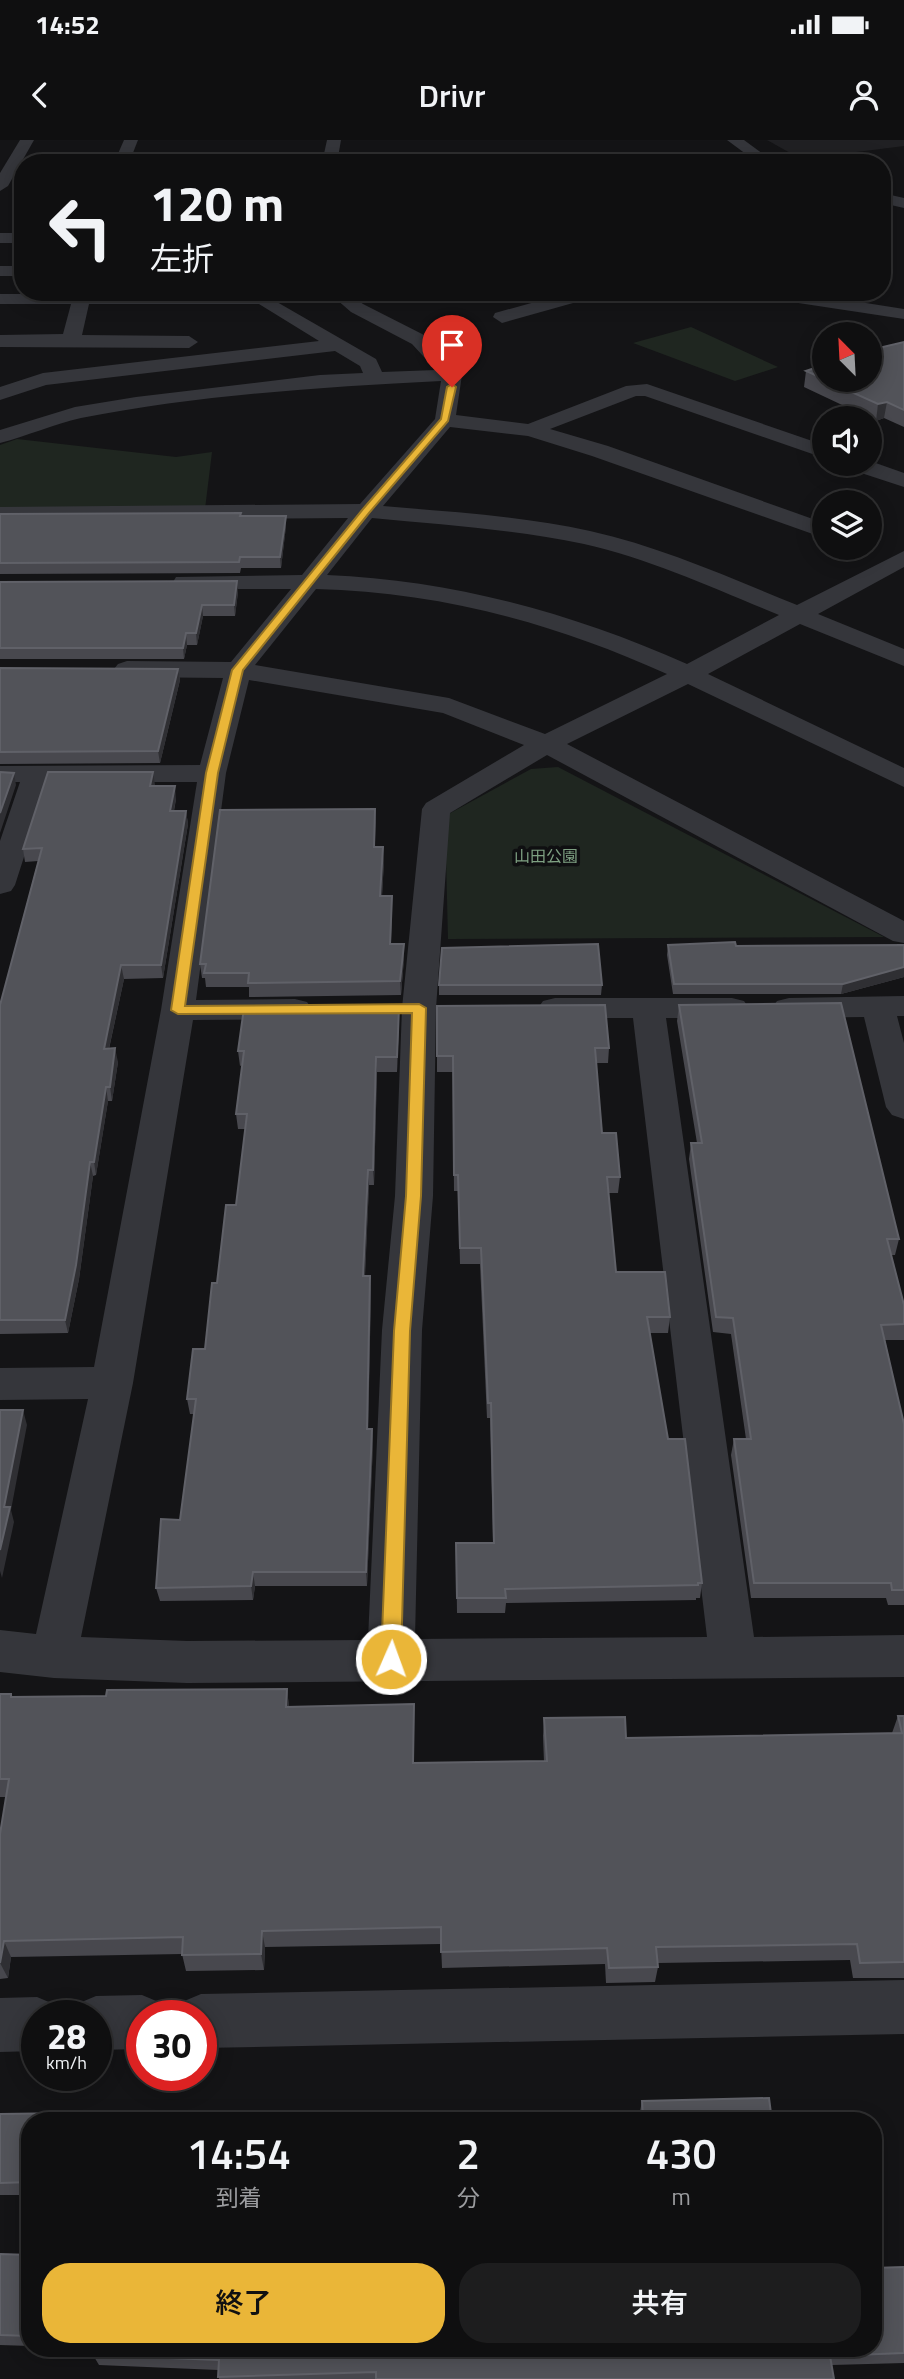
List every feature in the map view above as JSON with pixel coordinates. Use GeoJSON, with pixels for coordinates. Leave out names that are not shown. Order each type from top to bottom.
{"type":"FeatureCollection","features":[{"type":"Feature","properties":{"kind":"street"},"geometry":{"type":"LineString","coordinates":[[16,154],[27,140]]}},
{"type":"Feature","properties":{"kind":"street"},"geometry":{"type":"LineString","coordinates":[[734,140],[755,154]]}},
{"type":"Feature","properties":{"kind":"street"},"geometry":{"type":"LineString","coordinates":[[0,186],[6,167]]}},
{"type":"Feature","properties":{"kind":"street"},"geometry":{"type":"LineString","coordinates":[[71,340],[81,301]]}},
{"type":"Feature","properties":{"kind":"street"},"geometry":{"type":"LineString","coordinates":[[266,301],[369,363],[375,379]]}},
{"type":"Feature","properties":{"kind":"street"},"geometry":{"type":"LineString","coordinates":[[348,301],[419,340],[452,375]]}},
{"type":"Feature","properties":{"kind":"street"},"geometry":{"type":"LineString","coordinates":[[502,317],[560,301]]}},
{"type":"Feature","properties":{"kind":"street"},"geometry":{"type":"LineString","coordinates":[[818,301],[904,314]]}},
{"type":"Feature","properties":{"kind":"street"},"geometry":{"type":"LineString","coordinates":[[0,341],[188,340],[210,359]]}},
{"type":"Feature","properties":{"kind":"street"},"geometry":{"type":"LineString","coordinates":[[0,394],[43,379],[338,345]]}},
{"type":"Feature","properties":{"kind":"street"},"geometry":{"type":"LineString","coordinates":[[0,437],[75,413],[136,403],[320,382],[452,375]]}},
{"type":"Feature","properties":{"kind":"street"},"geometry":{"type":"LineString","coordinates":[[54,1657],[112,1383],[178,1010],[212,773],[238,670],[366,511],[445,420],[452,375]]}},
{"type":"Feature","properties":{"kind":"street"},"geometry":{"type":"LineString","coordinates":[[530,430],[633,390],[646,390],[812,448]]}},
{"type":"Feature","properties":{"kind":"street"},"geometry":{"type":"LineString","coordinates":[[445,420],[530,430],[600,450],[812,527]]}},
{"type":"Feature","properties":{"kind":"street"},"geometry":{"type":"LineString","coordinates":[[882,473],[904,480]]}},
{"type":"Feature","properties":{"kind":"street"},"geometry":{"type":"LineString","coordinates":[[0,514],[366,511],[527,526],[590,538],[671,562],[904,658]]}},
{"type":"Feature","properties":{"kind":"street"},"geometry":{"type":"LineString","coordinates":[[882,551],[904,559]]}},
{"type":"Feature","properties":{"kind":"street"},"geometry":{"type":"LineString","coordinates":[[391,1659],[402,1331],[414,1196],[419,1008],[436,809],[546,744],[686,675],[904,559]]}},
{"type":"Feature","properties":{"kind":"street"},"geometry":{"type":"LineString","coordinates":[[160,582],[309,582],[408,588],[509,608],[607,639],[904,779]]}},
{"type":"Feature","properties":{"kind":"street"},"geometry":{"type":"LineString","coordinates":[[98,669],[238,670],[449,706],[546,744],[904,934]]}},
{"type":"Feature","properties":{"kind":"street"},"geometry":{"type":"LineString","coordinates":[[0,774],[212,773]]}},
{"type":"Feature","properties":{"kind":"street"},"geometry":{"type":"LineString","coordinates":[[0,885],[37,774]]}},
{"type":"Feature","properties":{"kind":"street"},"geometry":{"type":"LineString","coordinates":[[527,1008],[891,1007],[904,1107]]}},
{"type":"Feature","properties":{"kind":"street"},"geometry":{"type":"LineString","coordinates":[[648,1008],[733,1657]]}},
{"type":"Feature","properties":{"kind":"street"},"geometry":{"type":"LineString","coordinates":[[178,1010],[325,1009]]}},
{"type":"Feature","properties":{"kind":"street"},"geometry":{"type":"LineString","coordinates":[[0,1384],[112,1383]]}},
{"type":"Feature","properties":{"kind":"street"},"geometry":{"type":"LineString","coordinates":[[0,1651],[54,1657],[187,1662],[904,1656]]}},
{"type":"Feature","properties":{"kind":"street"},"geometry":{"type":"LineString","coordinates":[[217,2021],[904,2007]]}},
{"type":"Feature","properties":{"kind":"street"},"geometry":{"type":"LineString","coordinates":[[0,2025],[21,2024]]}},
{"type":"Feature","properties":{"kind":"shaded area"},"geometry":{"type":"Polygon","coordinates":[[[767,140],[904,140],[904,146],[841,154],[792,154],[767,140]]]}},
{"type":"Feature","properties":{"kind":"green space"},"geometry":{"type":"Polygon","coordinates":[[[691,327],[778,367],[735,381],[633,343],[691,327]]]}},
{"type":"Feature","properties":{"kind":"green space"},"geometry":{"type":"Polygon","coordinates":[[[17,439],[176,457],[212,452],[205,509],[0,508],[0,445],[17,439]]]}},
{"type":"Feature","properties":{"kind":"green space","name":"山田公園"},"geometry":{"type":"Polygon","coordinates":[[[558,767],[884,937],[448,939],[445,816],[531,769],[558,767]]]}},
{"type":"Feature","properties":{"kind":"building"},"geometry":{"type":"Polygon","coordinates":[[[904,342],[904,410],[887,402],[878,404],[852,392],[882,392],[882,347],[904,342]]]}},
{"type":"Feature","properties":{"kind":"building"},"geometry":{"type":"Polygon","coordinates":[[[241,513],[240,516],[286,516],[280,557],[240,557],[239,562],[0,563],[0,514],[241,513]]]}},
{"type":"Feature","properties":{"kind":"building"},"geometry":{"type":"Polygon","coordinates":[[[237,581],[234,605],[202,605],[196,633],[186,633],[183,648],[0,648],[0,582],[237,581]]]}},
{"type":"Feature","properties":{"kind":"building"},"geometry":{"type":"Polygon","coordinates":[[[0,668],[178,669],[158,751],[0,752],[0,668]]]}},
{"type":"Feature","properties":{"kind":"building"},"geometry":{"type":"Polygon","coordinates":[[[0,772],[14,773],[0,813],[0,772]]]}},
{"type":"Feature","properties":{"kind":"building"},"geometry":{"type":"Polygon","coordinates":[[[48,772],[153,772],[150,786],[175,786],[170,811],[186,811],[161,965],[121,965],[104,1049],[115,1048],[110,1087],[106,1087],[94,1162],[90,1162],[76,1265],[65,1320],[0,1320],[0,1005],[42,848],[23,849],[48,772]]]}},
{"type":"Feature","properties":{"kind":"building"},"geometry":{"type":"Polygon","coordinates":[[[375,809],[374,847],[383,847],[380,896],[392,896],[390,944],[404,944],[400,981],[248,983],[249,973],[204,973],[206,964],[200,964],[220,810],[375,809]]]}},
{"type":"Feature","properties":{"kind":"building"},"geometry":{"type":"Polygon","coordinates":[[[735,942],[736,946],[904,945],[904,967],[843,984],[674,984],[668,945],[735,942]]]}},
{"type":"Feature","properties":{"kind":"building"},"geometry":{"type":"Polygon","coordinates":[[[598,944],[602,985],[439,985],[442,948],[598,944]]]}},
{"type":"Feature","properties":{"kind":"building"},"geometry":{"type":"Polygon","coordinates":[[[841,1003],[899,1239],[887,1239],[904,1305],[904,1324],[881,1325],[904,1424],[904,1590],[892,1590],[891,1583],[754,1583],[734,1439],[751,1439],[733,1318],[716,1317],[691,1143],[702,1143],[679,1005],[841,1003]]]}},
{"type":"Feature","properties":{"kind":"building"},"geometry":{"type":"Polygon","coordinates":[[[605,1005],[609,1048],[595,1048],[602,1133],[616,1133],[620,1177],[607,1177],[616,1272],[665,1272],[670,1317],[647,1317],[668,1439],[685,1439],[702,1583],[505,1589],[506,1598],[457,1598],[456,1543],[494,1543],[491,1403],[488,1403],[481,1248],[460,1248],[458,1175],[454,1175],[453,1056],[437,1056],[437,1006],[605,1005]]]}},
{"type":"Feature","properties":{"kind":"building"},"geometry":{"type":"Polygon","coordinates":[[[399,1007],[397,1057],[376,1057],[373,1170],[368,1170],[363,1276],[370,1276],[367,1429],[372,1429],[366,1572],[253,1572],[251,1586],[156,1588],[161,1519],[180,1520],[196,1399],[187,1399],[193,1349],[205,1349],[212,1283],[217,1283],[226,1205],[236,1205],[247,1114],[236,1114],[244,1051],[238,1051],[244,1008],[399,1007]]]}},
{"type":"Feature","properties":{"kind":"building"},"geometry":{"type":"Polygon","coordinates":[[[0,1410],[23,1410],[4,1507],[10,1507],[0,1550],[0,1410]]]}},
{"type":"Feature","properties":{"kind":"building"},"geometry":{"type":"Polygon","coordinates":[[[287,1689],[286,1707],[414,1704],[413,1763],[547,1761],[544,1718],[625,1717],[626,1738],[902,1733],[898,1716],[904,1716],[904,1962],[860,1963],[857,1944],[656,1947],[658,1967],[609,1968],[607,1948],[441,1952],[441,1927],[262,1931],[261,1954],[182,1955],[183,1937],[4,1941],[0,1963],[0,1834],[9,1779],[0,1779],[0,1694],[11,1694],[11,1697],[106,1696],[107,1690],[287,1689]]]}},
{"type":"Feature","properties":{"kind":"building"},"geometry":{"type":"Polygon","coordinates":[[[769,2098],[771,2112],[643,2112],[642,2101],[769,2098]]]}},
{"type":"Feature","properties":{"kind":"building"},"geometry":{"type":"Polygon","coordinates":[[[0,2114],[21,2114],[21,2182],[0,2183],[0,2114]]]}},
{"type":"Feature","properties":{"kind":"building"},"geometry":{"type":"Polygon","coordinates":[[[0,2254],[21,2255],[21,2336],[0,2335],[0,2254]]]}},
{"type":"Feature","properties":{"kind":"building"},"geometry":{"type":"Polygon","coordinates":[[[904,2267],[904,2353],[882,2354],[882,2268],[904,2267]]]}},
{"type":"Feature","properties":{"kind":"building"},"geometry":{"type":"Polygon","coordinates":[[[143,2357],[830,2357],[834,2379],[376,2379],[376,2372],[218,2377],[219,2360],[143,2357]]]}},
{"type":"Feature","properties":{"kind":"route"},"geometry":{"type":"LineString","coordinates":[[391,1659],[402,1331],[414,1196],[419,1008],[178,1010],[212,773],[238,670],[366,511],[445,420],[452,387]]}}]}
